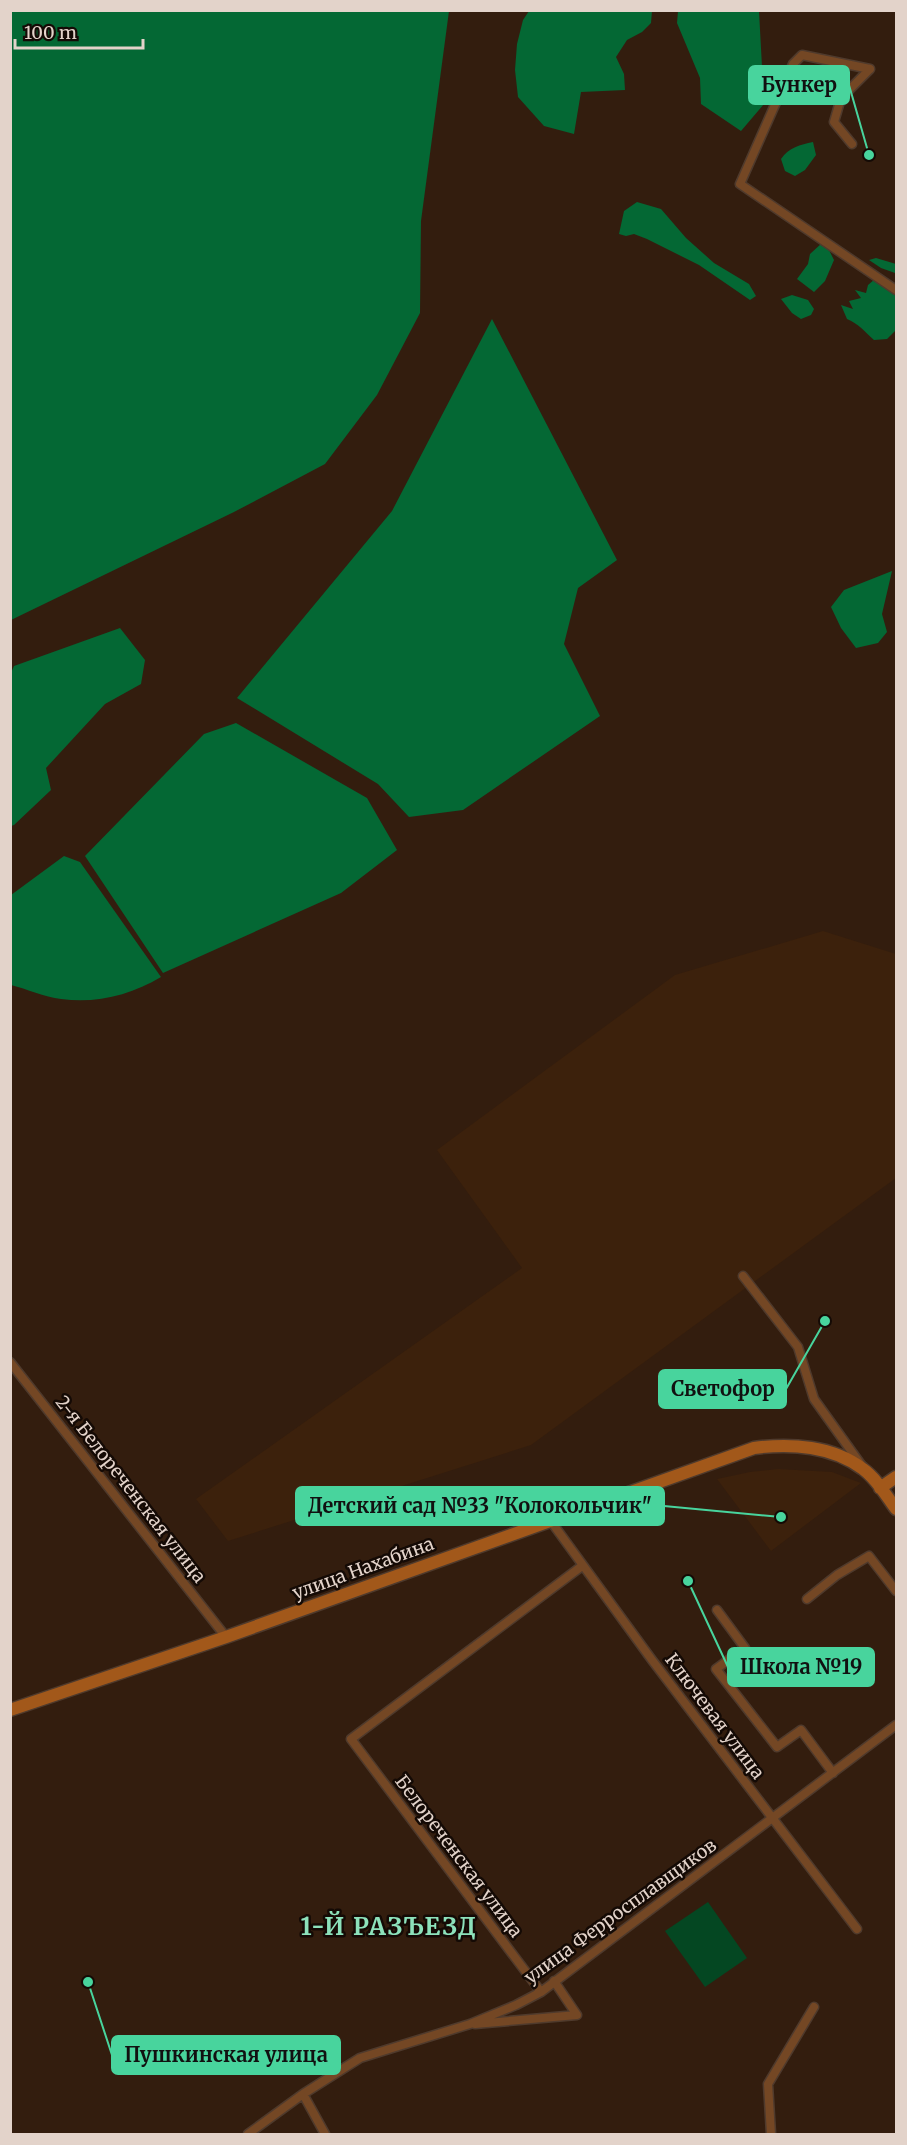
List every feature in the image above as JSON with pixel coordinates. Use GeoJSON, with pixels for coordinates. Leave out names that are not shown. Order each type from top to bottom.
{"type":"FeatureCollection","features":[{"type":"Feature","properties":{"kind":"main road","name":"улица Нахабина"},"geometry":{"type":"LineString","coordinates":[[10,1710],[226,1636],[754,1448],[775,1445],[813,1449],[846,1460],[864,1469]]}},
{"type":"Feature","properties":{"kind":"main road"},"geometry":{"type":"LineString","coordinates":[[864,1469],[897,1509]]}},
{"type":"Feature","properties":{"kind":"main road"},"geometry":{"type":"LineString","coordinates":[[880,1488],[897,1477]]}},
{"type":"Feature","properties":{"kind":"street"},"geometry":{"type":"LineString","coordinates":[[852,144],[834,122],[841,98],[870,69],[802,55],[794,64],[740,184],[897,290]]}},
{"type":"Feature","properties":{"kind":"street"},"geometry":{"type":"LineString","coordinates":[[743,1276],[798,1347],[814,1399],[864,1469]]}},
{"type":"Feature","properties":{"kind":"street","name":"2-я Белореченская улица"},"geometry":{"type":"LineString","coordinates":[[10,1362],[226,1636]]}},
{"type":"Feature","properties":{"kind":"street","name":"Ключевая улица"},"geometry":{"type":"LineString","coordinates":[[550,1520],[771,1819],[856,1929]]}},
{"type":"Feature","properties":{"kind":"street"},"geometry":{"type":"LineString","coordinates":[[807,1599],[837,1575],[869,1556],[897,1591]]}},
{"type":"Feature","properties":{"kind":"street","name":"Белореченская улица"},"geometry":{"type":"LineString","coordinates":[[541,1992],[351,1739],[582,1566]]}},
{"type":"Feature","properties":{"kind":"street"},"geometry":{"type":"LineString","coordinates":[[717,1610],[745,1648],[716,1669],[777,1746],[801,1730],[833,1773]]}},
{"type":"Feature","properties":{"kind":"street","name":"улица Ферросплавщиков"},"geometry":{"type":"LineString","coordinates":[[248,2134],[303,2094],[360,2058],[470,2024],[541,1992],[897,1725]]}},
{"type":"Feature","properties":{"kind":"street"},"geometry":{"type":"LineString","coordinates":[[470,2024],[578,2015],[554,1982]]}},
{"type":"Feature","properties":{"kind":"street"},"geometry":{"type":"LineString","coordinates":[[771,2134],[768,2084],[814,2007]]}},
{"type":"Feature","properties":{"kind":"street"},"geometry":{"type":"LineString","coordinates":[[303,2094],[325,2134]]}},
{"type":"Feature","properties":{"kind":"shaded area"},"geometry":{"type":"Polygon","coordinates":[[[823,931],[896,954],[896,1178],[531,1445],[228,1541],[196,1499],[522,1268],[437,1150],[675,975],[823,931]]]}},
{"type":"Feature","properties":{"kind":"shaded area"},"geometry":{"type":"Polygon","coordinates":[[[778,1469],[832,1472],[861,1483],[771,1551],[717,1479],[778,1469]]]}},
{"type":"Feature","properties":{"kind":"green space"},"geometry":{"type":"Polygon","coordinates":[[[11,10],[449,11],[421,221],[420,313],[377,395],[325,464],[234,512],[11,620],[11,10]]]}},
{"type":"Feature","properties":{"kind":"green space"},"geometry":{"type":"Polygon","coordinates":[[[529,11],[652,11],[651,23],[642,32],[627,40],[616,57],[624,74],[625,90],[581,92],[574,134],[544,126],[518,97],[515,70],[517,44],[523,20],[529,11]]]}},
{"type":"Feature","properties":{"kind":"green space"},"geometry":{"type":"Polygon","coordinates":[[[678,11],[759,11],[764,104],[741,131],[701,104],[700,78],[677,23],[678,11]]]}},
{"type":"Feature","properties":{"kind":"green space"},"geometry":{"type":"Polygon","coordinates":[[[813,142],[816,155],[805,170],[795,176],[785,171],[781,159],[784,155],[795,147],[813,142]]]}},
{"type":"Feature","properties":{"kind":"green space"},"geometry":{"type":"Polygon","coordinates":[[[637,202],[661,209],[686,238],[714,263],[749,284],[756,296],[750,300],[699,265],[647,239],[634,234],[626,236],[619,234],[624,211],[637,202]]]}},
{"type":"Feature","properties":{"kind":"green space"},"geometry":{"type":"Polygon","coordinates":[[[822,243],[834,260],[825,281],[814,292],[797,279],[808,264],[810,254],[822,243]]]}},
{"type":"Feature","properties":{"kind":"green space"},"geometry":{"type":"Polygon","coordinates":[[[876,258],[896,264],[896,283],[895,273],[869,260],[876,258]]]}},
{"type":"Feature","properties":{"kind":"green space"},"geometry":{"type":"Polygon","coordinates":[[[875,279],[896,293],[896,330],[887,339],[874,340],[858,325],[847,319],[841,305],[853,309],[849,301],[861,298],[855,290],[866,293],[868,285],[875,279]]]}},
{"type":"Feature","properties":{"kind":"green space"},"geometry":{"type":"Polygon","coordinates":[[[792,295],[808,300],[814,309],[811,315],[801,319],[792,313],[781,299],[792,295]]]}},
{"type":"Feature","properties":{"kind":"green space"},"geometry":{"type":"Polygon","coordinates":[[[492,319],[617,560],[578,588],[564,644],[600,716],[463,810],[409,817],[378,784],[237,698],[392,511],[492,319]]]}},
{"type":"Feature","properties":{"kind":"green space"},"geometry":{"type":"Polygon","coordinates":[[[892,571],[882,614],[887,632],[878,643],[856,648],[841,628],[831,607],[844,590],[892,571]]]}},
{"type":"Feature","properties":{"kind":"green space"},"geometry":{"type":"Polygon","coordinates":[[[120,628],[145,660],[141,684],[105,704],[46,768],[51,790],[11,826],[10,675],[14,666],[120,628]]]}},
{"type":"Feature","properties":{"kind":"green space"},"geometry":{"type":"Polygon","coordinates":[[[236,723],[367,798],[397,850],[341,893],[163,973],[85,856],[204,734],[236,723]]]}},
{"type":"Feature","properties":{"kind":"green space"},"geometry":{"type":"Polygon","coordinates":[[[64,856],[80,862],[161,977],[138,989],[113,997],[87,1000],[55,998],[11,985],[11,895],[64,856]]]}},
{"type":"Feature","properties":{"kind":"green space"},"geometry":{"type":"Polygon","coordinates":[[[708,1902],[747,1958],[705,1987],[665,1931],[708,1902]]]}},
{"type":"Feature","properties":{"kind":"place","name":"Бункер"},"geometry":{"type":"Point","coordinates":[869,155]}},
{"type":"Feature","properties":{"kind":"place","name":"Светофор"},"geometry":{"type":"Point","coordinates":[825,1321]}},
{"type":"Feature","properties":{"kind":"place","name":"Детский сад №33 \"Колокольчик\""},"geometry":{"type":"Point","coordinates":[781,1517]}},
{"type":"Feature","properties":{"kind":"place","name":"Школа №19"},"geometry":{"type":"Point","coordinates":[688,1581]}},
{"type":"Feature","properties":{"kind":"place","name":"Пушкинская улица"},"geometry":{"type":"Point","coordinates":[88,1982]}},
{"type":"Feature","properties":{"kind":"district","name":"1-Й РАЗЪЕЗД"},"geometry":{"type":"Point","coordinates":[389,1926]}}]}
